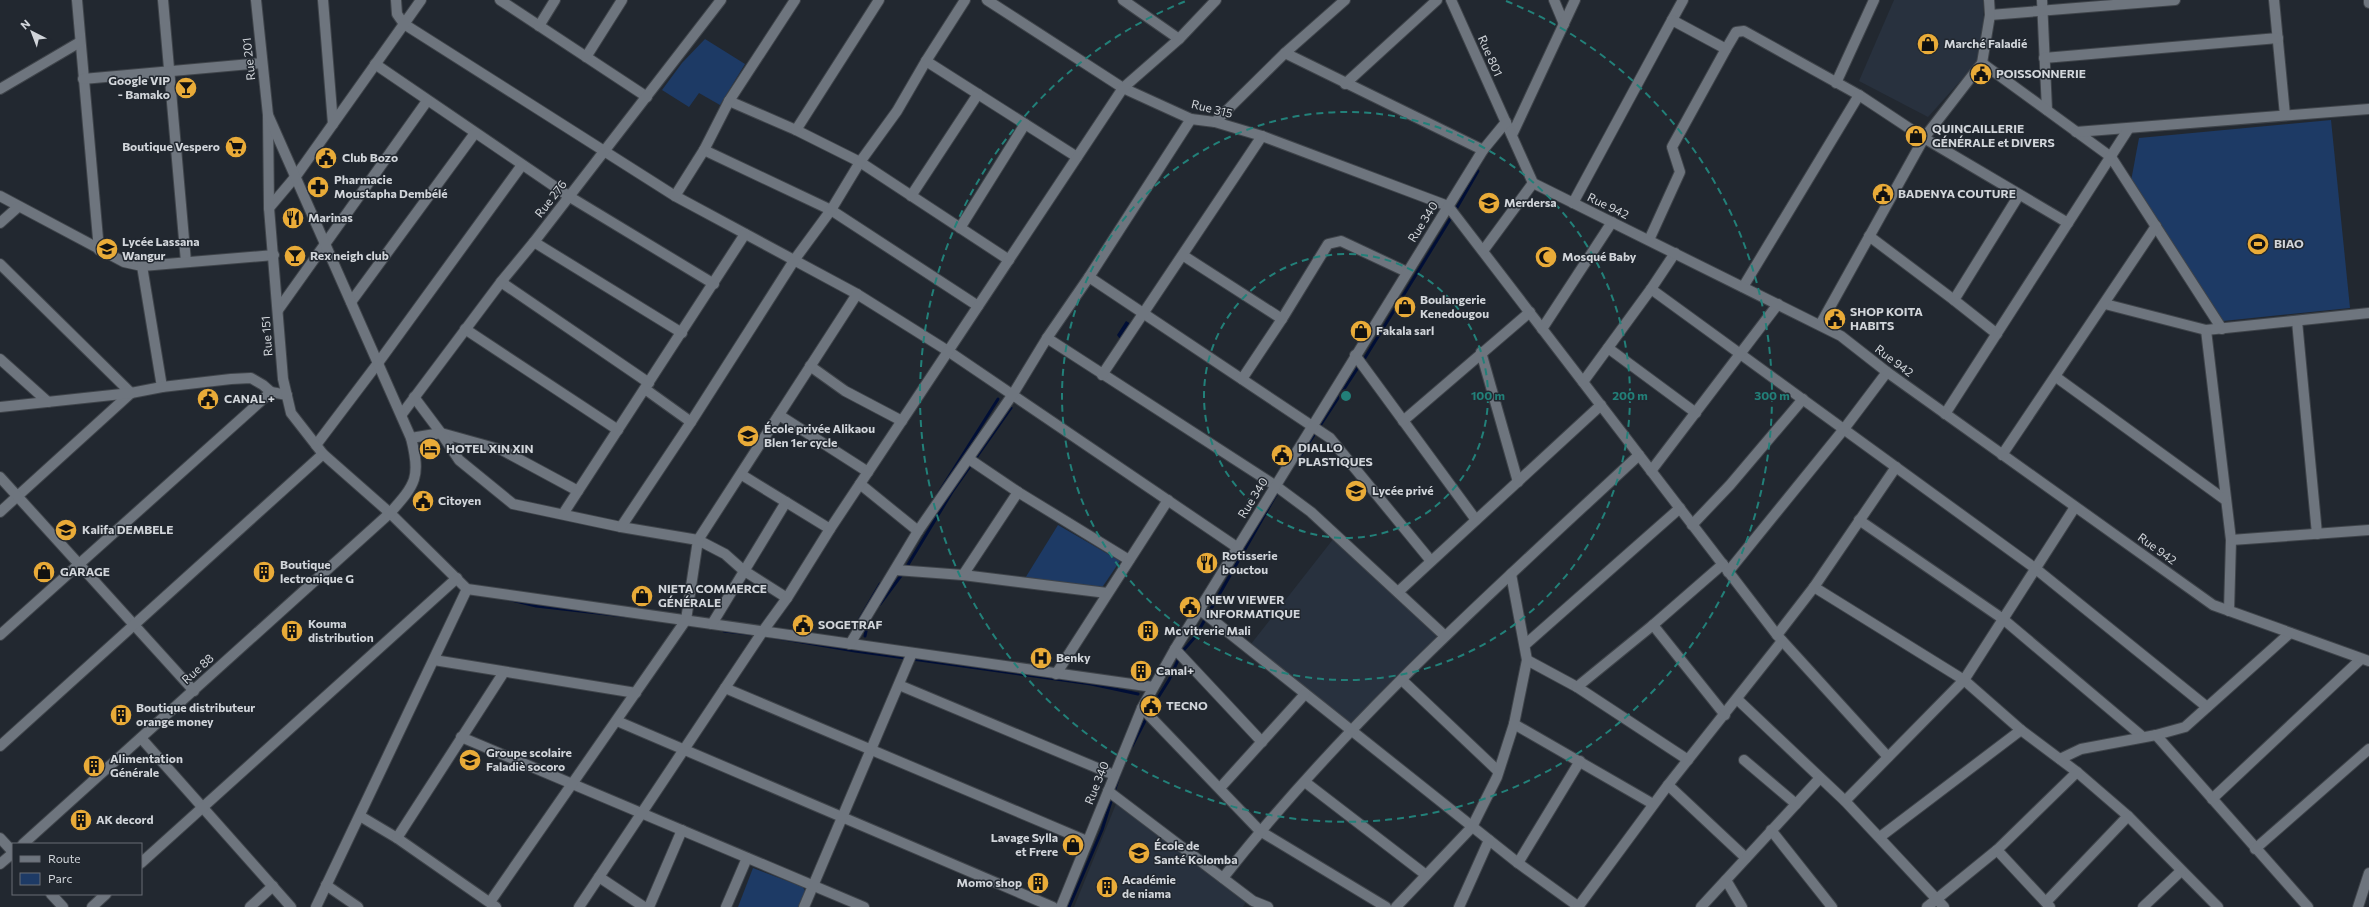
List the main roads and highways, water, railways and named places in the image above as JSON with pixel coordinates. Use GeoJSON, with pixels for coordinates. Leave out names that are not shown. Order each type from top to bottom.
{"type":"FeatureCollection","features":[{"type":"Feature","properties":{"kind":"waterway"},"geometry":{"type":"LineString","coordinates":[[1455,211],[1478,171]]}},
{"type":"Feature","properties":{"kind":"waterway"},"geometry":{"type":"LineString","coordinates":[[1363,361],[1452,216]]}},
{"type":"Feature","properties":{"kind":"waterway"},"geometry":{"type":"LineString","coordinates":[[1297,461],[1359,366]]}},
{"type":"Feature","properties":{"kind":"waterway"},"geometry":{"type":"LineString","coordinates":[[938,494],[998,399]]}},
{"type":"Feature","properties":{"kind":"waterway"},"geometry":{"type":"LineString","coordinates":[[906,568],[952,492],[1011,408]]}},
{"type":"Feature","properties":{"kind":"waterway"},"geometry":{"type":"LineString","coordinates":[[1182,652],[1195,637],[1285,479]]}},
{"type":"Feature","properties":{"kind":"waterway"},"geometry":{"type":"LineString","coordinates":[[880,604],[903,573]]}},
{"type":"Feature","properties":{"kind":"waterway"},"geometry":{"type":"LineString","coordinates":[[855,627],[880,584]]}},
{"type":"Feature","properties":{"kind":"waterway"},"geometry":{"type":"LineString","coordinates":[[507,599],[536,606],[624,616]]}},
{"type":"Feature","properties":{"kind":"waterway"},"geometry":{"type":"LineString","coordinates":[[865,636],[868,622]]}},
{"type":"Feature","properties":{"kind":"waterway"},"geometry":{"type":"LineString","coordinates":[[724,631],[750,634]]}},
{"type":"Feature","properties":{"kind":"waterway"},"geometry":{"type":"LineString","coordinates":[[772,637],[855,651],[1091,684],[1138,694]]}},
{"type":"Feature","properties":{"kind":"waterway"},"geometry":{"type":"LineString","coordinates":[[1149,712],[1169,680],[1179,658]]}},
{"type":"Feature","properties":{"kind":"waterway"},"geometry":{"type":"LineString","coordinates":[[1132,746],[1147,717]]}},
{"type":"Feature","properties":{"kind":"waterway"},"geometry":{"type":"LineString","coordinates":[[1069,907],[1102,830],[1120,773]]}},
{"type":"Feature","properties":{"kind":"place","name":"Marché Faladié"},"geometry":{"type":"Point","coordinates":[1928,44]}},
{"type":"Feature","properties":{"kind":"place","name":"POISSONNERIE"},"geometry":{"type":"Point","coordinates":[1981,74]}},
{"type":"Feature","properties":{"kind":"place","name":"Google VIP - Bamako"},"geometry":{"type":"Point","coordinates":[186,88]}},
{"type":"Feature","properties":{"kind":"place","name":"QUINCAILLERIE GÉNÉRALE et DIVERS"},"geometry":{"type":"Point","coordinates":[1916,136]}},
{"type":"Feature","properties":{"kind":"place","name":"Boutique Vespero"},"geometry":{"type":"Point","coordinates":[236,147]}},
{"type":"Feature","properties":{"kind":"place","name":"Club Bozo"},"geometry":{"type":"Point","coordinates":[326,158]}},
{"type":"Feature","properties":{"kind":"place","name":"Pharmacie Moustapha Dembélé"},"geometry":{"type":"Point","coordinates":[318,187]}},
{"type":"Feature","properties":{"kind":"place","name":"BADENYA COUTURE"},"geometry":{"type":"Point","coordinates":[1883,194]}},
{"type":"Feature","properties":{"kind":"place","name":"Merdersa"},"geometry":{"type":"Point","coordinates":[1489,203]}},
{"type":"Feature","properties":{"kind":"place","name":"Marinas"},"geometry":{"type":"Point","coordinates":[293,218]}},
{"type":"Feature","properties":{"kind":"place","name":"BIAO"},"geometry":{"type":"Point","coordinates":[2258,244]}},
{"type":"Feature","properties":{"kind":"place","name":"Lycée Lassana Wangur"},"geometry":{"type":"Point","coordinates":[107,249]}},
{"type":"Feature","properties":{"kind":"place","name":"Rex neigh club"},"geometry":{"type":"Point","coordinates":[295,256]}},
{"type":"Feature","properties":{"kind":"place","name":"Mosqué Baby"},"geometry":{"type":"Point","coordinates":[1546,257]}},
{"type":"Feature","properties":{"kind":"place","name":"Boulangerie Kenedougou"},"geometry":{"type":"Point","coordinates":[1405,307]}},
{"type":"Feature","properties":{"kind":"place","name":"SHOP KOITA HABITS"},"geometry":{"type":"Point","coordinates":[1835,319]}},
{"type":"Feature","properties":{"kind":"place","name":"Fakala sarl"},"geometry":{"type":"Point","coordinates":[1361,331]}},
{"type":"Feature","properties":{"kind":"place","name":"CANAL +"},"geometry":{"type":"Point","coordinates":[208,399]}},
{"type":"Feature","properties":{"kind":"place","name":"École privée Alikaou Blen 1er cycle"},"geometry":{"type":"Point","coordinates":[748,436]}},
{"type":"Feature","properties":{"kind":"place","name":"HOTEL XIN XIN"},"geometry":{"type":"Point","coordinates":[430,449]}},
{"type":"Feature","properties":{"kind":"place","name":"DIALLO PLASTIQUES"},"geometry":{"type":"Point","coordinates":[1282,455]}},
{"type":"Feature","properties":{"kind":"place","name":"Lycée privé"},"geometry":{"type":"Point","coordinates":[1356,491]}},
{"type":"Feature","properties":{"kind":"place","name":"Citoyen"},"geometry":{"type":"Point","coordinates":[423,501]}},
{"type":"Feature","properties":{"kind":"place","name":"Kalifa DEMBELE"},"geometry":{"type":"Point","coordinates":[66,530]}},
{"type":"Feature","properties":{"kind":"place","name":"Rotisserie bouctou"},"geometry":{"type":"Point","coordinates":[1207,563]}},
{"type":"Feature","properties":{"kind":"place","name":"GARAGE"},"geometry":{"type":"Point","coordinates":[44,572]}},
{"type":"Feature","properties":{"kind":"place","name":"Boutique lectronique G"},"geometry":{"type":"Point","coordinates":[264,572]}},
{"type":"Feature","properties":{"kind":"place","name":"NIETA COMMERCE GÉNÉRALE"},"geometry":{"type":"Point","coordinates":[642,596]}},
{"type":"Feature","properties":{"kind":"place","name":"NEW VIEWER INFORMATIQUE"},"geometry":{"type":"Point","coordinates":[1190,607]}},
{"type":"Feature","properties":{"kind":"place","name":"SOGETRAF"},"geometry":{"type":"Point","coordinates":[803,625]}},
{"type":"Feature","properties":{"kind":"place","name":"Kouma distribution"},"geometry":{"type":"Point","coordinates":[292,631]}},
{"type":"Feature","properties":{"kind":"place","name":"Mc vitrerie Mali"},"geometry":{"type":"Point","coordinates":[1148,631]}},
{"type":"Feature","properties":{"kind":"place","name":"Benky"},"geometry":{"type":"Point","coordinates":[1041,658]}},
{"type":"Feature","properties":{"kind":"place","name":"Canal+"},"geometry":{"type":"Point","coordinates":[1141,671]}},
{"type":"Feature","properties":{"kind":"place","name":"TECNO"},"geometry":{"type":"Point","coordinates":[1151,706]}},
{"type":"Feature","properties":{"kind":"place","name":"Boutique distributeur orange money"},"geometry":{"type":"Point","coordinates":[121,715]}},
{"type":"Feature","properties":{"kind":"place","name":"Groupe scolaire Faladiè socoro"},"geometry":{"type":"Point","coordinates":[470,760]}},
{"type":"Feature","properties":{"kind":"place","name":"Alimentation Générale"},"geometry":{"type":"Point","coordinates":[94,766]}},
{"type":"Feature","properties":{"kind":"place","name":"AK decord"},"geometry":{"type":"Point","coordinates":[81,820]}},
{"type":"Feature","properties":{"kind":"place","name":"Lavage Sylla et Frere"},"geometry":{"type":"Point","coordinates":[1073,845]}},
{"type":"Feature","properties":{"kind":"place","name":"École de Santé Kolomba"},"geometry":{"type":"Point","coordinates":[1139,853]}},
{"type":"Feature","properties":{"kind":"place","name":"Momo shop"},"geometry":{"type":"Point","coordinates":[1038,883]}},
{"type":"Feature","properties":{"kind":"place","name":"Académie de niama"},"geometry":{"type":"Point","coordinates":[1107,887]}}]}
